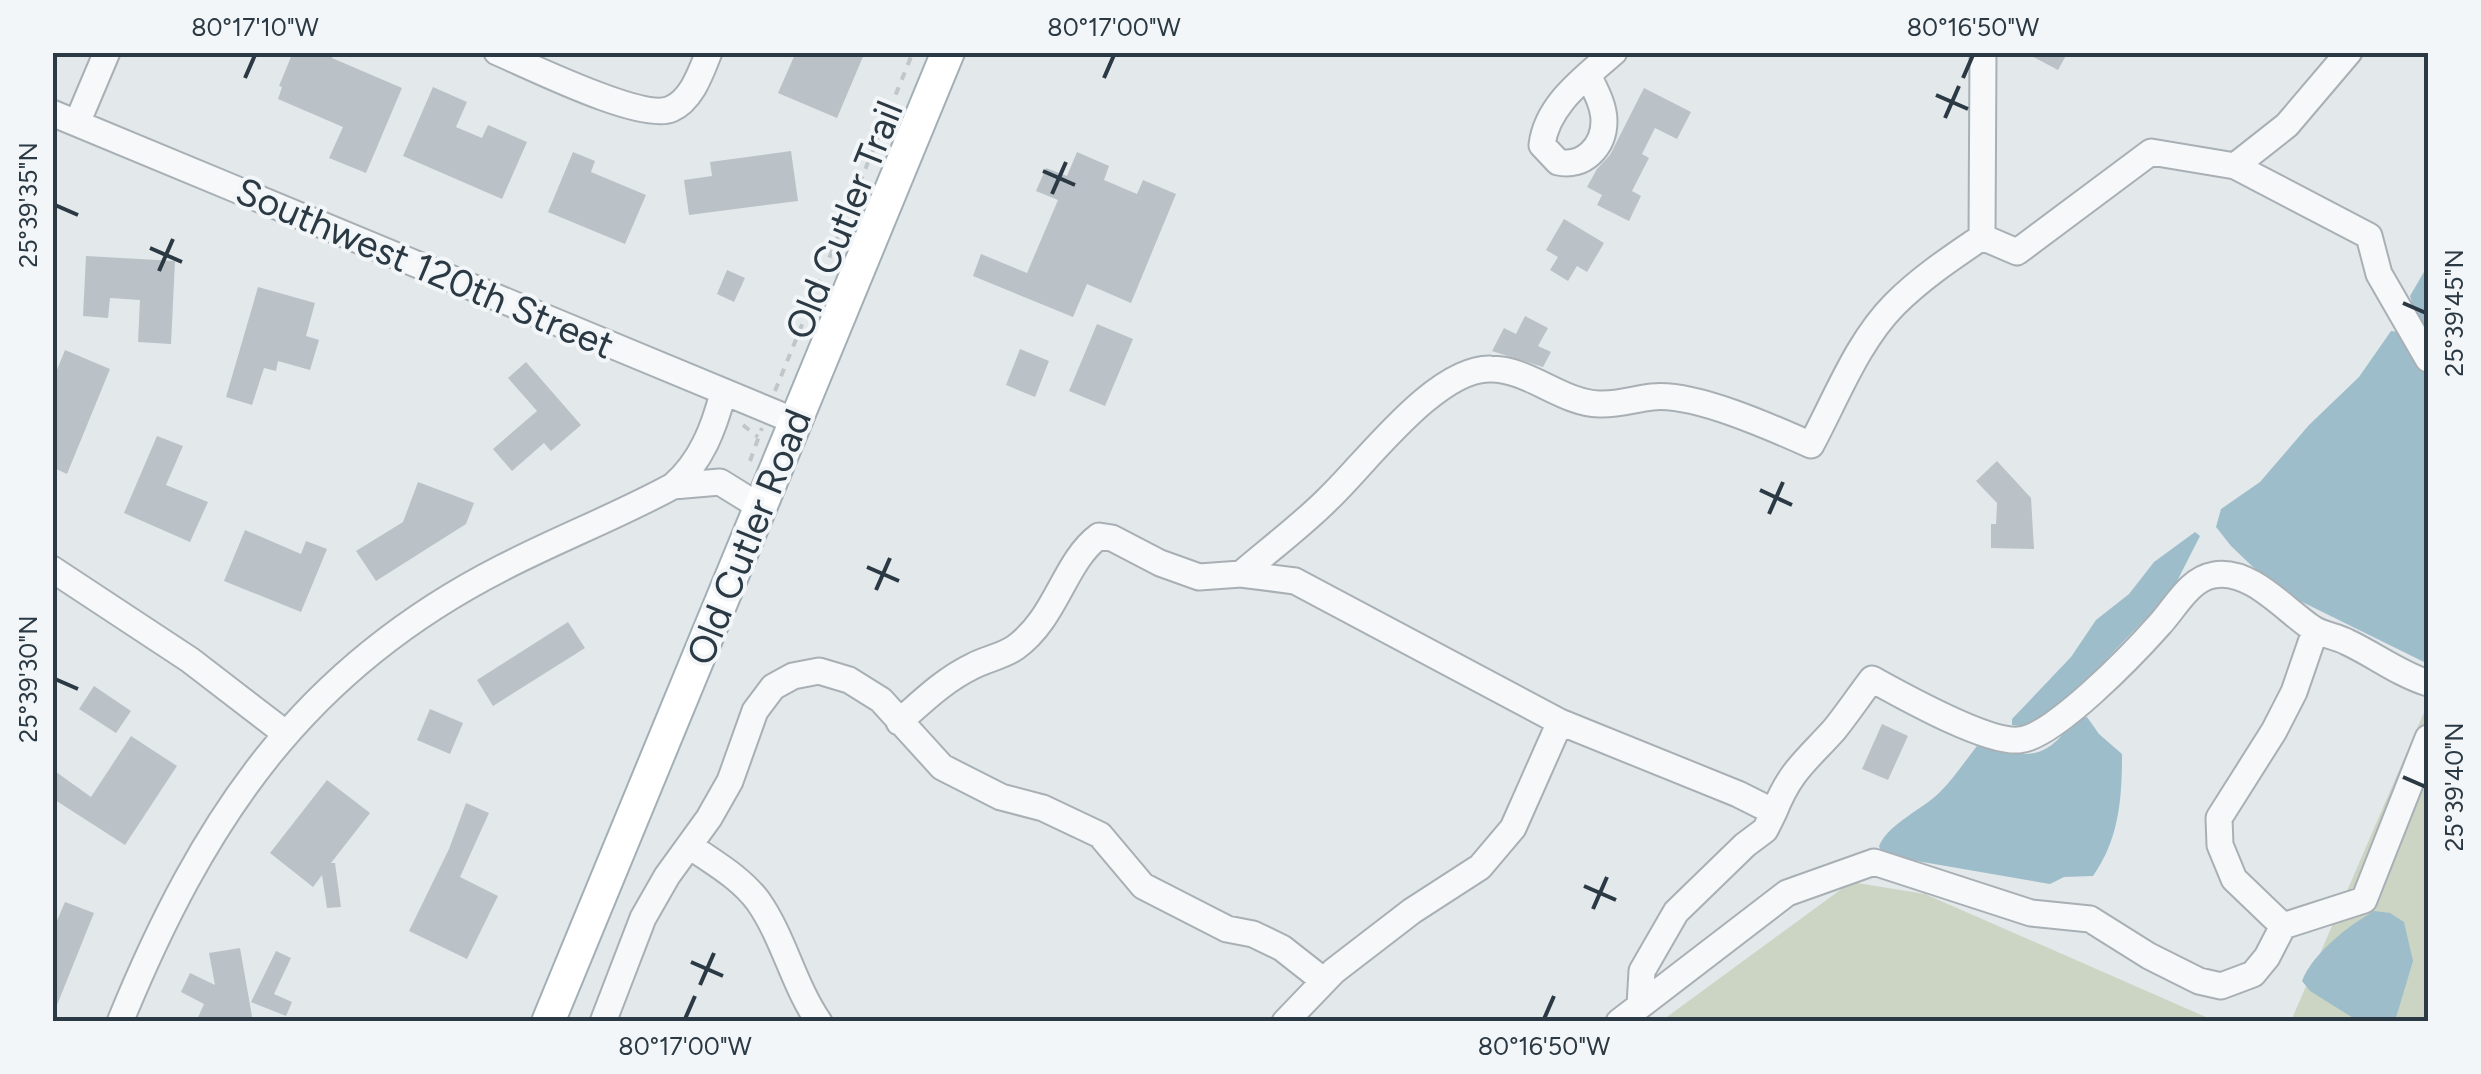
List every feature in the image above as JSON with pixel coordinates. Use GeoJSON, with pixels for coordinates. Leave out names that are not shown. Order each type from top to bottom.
{"type":"FeatureCollection","features":[{"type":"Feature","properties":{"kind":"main road","name":"Old Cutler Road"},"geometry":{"type":"LineString","coordinates":[[548,1022],[948,52]]}},
{"type":"Feature","properties":{"kind":"street"},"geometry":{"type":"LineString","coordinates":[[77,123],[107,52]]}},
{"type":"Feature","properties":{"kind":"street"},"geometry":{"type":"LineString","coordinates":[[497,52],[619,103],[658,113],[684,100],[709,52]]}},
{"type":"Feature","properties":{"kind":"street"},"geometry":{"type":"LineString","coordinates":[[1588,76],[1614,52]]}},
{"type":"Feature","properties":{"kind":"street"},"geometry":{"type":"LineString","coordinates":[[1982,238],[1983,52]]}},
{"type":"Feature","properties":{"kind":"street"},"geometry":{"type":"LineString","coordinates":[[2235,166],[2286,126],[2349,52]]}},
{"type":"Feature","properties":{"kind":"street","name":"Southwest 120th Street"},"geometry":{"type":"LineString","coordinates":[[52,113],[727,404],[797,422]]}},
{"type":"Feature","properties":{"kind":"street"},"geometry":{"type":"LineString","coordinates":[[1982,238],[2017,252],[2151,152],[2235,166],[2369,236],[2380,274],[2428,360]]}},
{"type":"Feature","properties":{"kind":"street"},"geometry":{"type":"LineString","coordinates":[[1241,574],[1328,500],[1403,420],[1453,378],[1490,368],[1595,404],[1634,403],[1653,397],[1697,403],[1743,416],[1812,446],[1859,354],[1892,306],[1936,268],[1982,238]]}},
{"type":"Feature","properties":{"kind":"street"},"geometry":{"type":"LineString","coordinates":[[674,486],[694,464],[727,404]]}},
{"type":"Feature","properties":{"kind":"street"},"geometry":{"type":"LineString","coordinates":[[120,1022],[160,927],[196,859],[236,796],[285,732],[326,690],[436,606],[501,568],[674,486],[720,482],[762,508]]}},
{"type":"Feature","properties":{"kind":"street"},"geometry":{"type":"LineString","coordinates":[[899,722],[941,684],[1014,649],[1047,617],[1086,546],[1099,536],[1199,576],[1241,574],[1296,580],[1560,722],[1774,812]]}},
{"type":"Feature","properties":{"kind":"street"},"geometry":{"type":"LineString","coordinates":[[52,568],[190,660],[285,732]]}},
{"type":"Feature","properties":{"kind":"street"},"geometry":{"type":"LineString","coordinates":[[1640,1005],[1642,971],[1676,912],[1745,844],[1765,830],[1783,790],[1806,756],[1832,731],[1872,680],[1944,716],[2000,738],[2021,741],[2086,698],[2159,626],[2196,582],[2216,574],[2241,578],[2315,631],[2347,642],[2428,683]]}},
{"type":"Feature","properties":{"kind":"street"},"geometry":{"type":"LineString","coordinates":[[2283,926],[2234,879],[2220,846],[2219,818],[2288,705],[2315,631]]}},
{"type":"Feature","properties":{"kind":"street"},"geometry":{"type":"LineString","coordinates":[[604,1022],[643,918],[730,781],[755,711],[773,687],[794,676],[819,671],[849,680],[881,700],[942,767],[1001,797],[1043,808],[1100,834],[1144,886],[1227,929],[1253,934],[1282,948],[1324,982]]}},
{"type":"Feature","properties":{"kind":"street"},"geometry":{"type":"LineString","coordinates":[[1285,1022],[1324,982],[1412,911],[1480,867],[1514,828],[1560,722]]}},
{"type":"Feature","properties":{"kind":"street"},"geometry":{"type":"LineString","coordinates":[[1619,1022],[1786,893],[1874,862],[2031,913],[2090,919],[2149,956],[2199,981],[2221,986],[2252,974],[2267,957],[2283,926],[2364,900],[2428,738]]}},
{"type":"Feature","properties":{"kind":"street"},"geometry":{"type":"LineString","coordinates":[[690,846],[739,880],[758,902],[819,1022]]}},
{"type":"Feature","properties":{"kind":"path","name":"Old Cutler Trail"},"geometry":{"type":"LineString","coordinates":[[776,387],[913,52]]}},
{"type":"Feature","properties":{"kind":"path"},"geometry":{"type":"LineString","coordinates":[[727,404],[758,437]]}},
{"type":"Feature","properties":{"kind":"path"},"geometry":{"type":"LineString","coordinates":[[749,464],[762,428]]}},
{"type":"Feature","properties":{"kind":"green space"},"geometry":{"type":"Polygon","coordinates":[[[2428,703],[2428,1021],[2291,1021],[2428,703]]]}},
{"type":"Feature","properties":{"kind":"green space"},"geometry":{"type":"Polygon","coordinates":[[[1851,882],[1925,894],[2215,1021],[1660,1022],[1851,882]]]}},
{"type":"Feature","properties":{"kind":"water"},"geometry":{"type":"Polygon","coordinates":[[[2428,265],[2428,337],[2410,296],[2428,265]]]}},
{"type":"Feature","properties":{"kind":"water"},"geometry":{"type":"Polygon","coordinates":[[[2391,331],[2400,332],[2417,350],[2428,374],[2428,664],[2276,589],[2216,527],[2221,509],[2260,482],[2309,425],[2359,377],[2391,331]]]}},
{"type":"Feature","properties":{"kind":"water"},"geometry":{"type":"Polygon","coordinates":[[[2195,532],[2200,536],[2172,591],[2068,699],[2026,727],[2012,725],[2012,719],[2071,657],[2096,620],[2129,594],[2154,562],[2195,532]]]}},
{"type":"Feature","properties":{"kind":"water"},"geometry":{"type":"Polygon","coordinates":[[[2087,717],[2122,754],[2117,818],[2108,848],[2093,876],[2064,877],[2050,884],[1882,855],[1879,846],[1890,830],[1940,792],[1977,746],[2032,754],[2053,744],[2074,719],[2087,717]]]}},
{"type":"Feature","properties":{"kind":"water"},"geometry":{"type":"Polygon","coordinates":[[[2374,911],[2390,913],[2404,922],[2413,961],[2395,1021],[2358,1021],[2310,991],[2302,981],[2332,941],[2374,911]]]}},
{"type":"Feature","properties":{"kind":"building"},"geometry":{"type":"Polygon","coordinates":[[[293,52],[334,52],[332,58],[402,88],[366,173],[329,158],[343,127],[278,99],[293,52]]]}},
{"type":"Feature","properties":{"kind":"building"},"geometry":{"type":"Polygon","coordinates":[[[796,52],[865,52],[837,118],[778,93],[796,52]]]}},
{"type":"Feature","properties":{"kind":"building"},"geometry":{"type":"Polygon","coordinates":[[[2024,52],[2068,52],[2058,70],[2024,52]]]}},
{"type":"Feature","properties":{"kind":"building"},"geometry":{"type":"Polygon","coordinates":[[[433,87],[467,102],[456,127],[482,138],[488,125],[527,142],[502,199],[403,156],[433,87]]]}},
{"type":"Feature","properties":{"kind":"building"},"geometry":{"type":"Polygon","coordinates":[[[1644,88],[1691,112],[1677,139],[1655,128],[1642,154],[1649,158],[1632,191],[1641,196],[1629,221],[1597,205],[1602,195],[1587,187],[1610,155],[1644,88]]]}},
{"type":"Feature","properties":{"kind":"building"},"geometry":{"type":"Polygon","coordinates":[[[791,151],[798,201],[689,215],[684,180],[712,176],[710,162],[791,151]]]}},
{"type":"Feature","properties":{"kind":"building"},"geometry":{"type":"Polygon","coordinates":[[[573,152],[595,161],[591,172],[646,195],[625,244],[548,212],[573,152]]]}},
{"type":"Feature","properties":{"kind":"building"},"geometry":{"type":"Polygon","coordinates":[[[1077,152],[1109,166],[1104,180],[1137,194],[1143,180],[1176,194],[1131,303],[1087,284],[1073,317],[973,276],[981,254],[1027,273],[1058,200],[1036,191],[1046,168],[1067,176],[1077,152]]]}},
{"type":"Feature","properties":{"kind":"building"},"geometry":{"type":"Polygon","coordinates":[[[1564,219],[1604,243],[1587,272],[1577,266],[1568,281],[1550,270],[1558,257],[1546,250],[1564,219]]]}},
{"type":"Feature","properties":{"kind":"building"},"geometry":{"type":"Polygon","coordinates":[[[86,256],[175,261],[171,344],[138,342],[140,300],[110,298],[108,318],[83,316],[86,256]]]}},
{"type":"Feature","properties":{"kind":"building"},"geometry":{"type":"Polygon","coordinates":[[[727,270],[745,278],[734,302],[717,294],[727,270]]]}},
{"type":"Feature","properties":{"kind":"building"},"geometry":{"type":"Polygon","coordinates":[[[258,287],[315,303],[306,336],[319,340],[310,370],[278,361],[276,371],[264,368],[252,405],[226,397],[258,287]]]}},
{"type":"Feature","properties":{"kind":"building"},"geometry":{"type":"Polygon","coordinates":[[[1525,316],[1548,328],[1538,346],[1551,352],[1543,367],[1492,351],[1504,328],[1516,334],[1525,316]]]}},
{"type":"Feature","properties":{"kind":"building"},"geometry":{"type":"Polygon","coordinates":[[[1097,324],[1133,339],[1105,406],[1069,391],[1097,324]]]}},
{"type":"Feature","properties":{"kind":"building"},"geometry":{"type":"Polygon","coordinates":[[[1020,349],[1049,361],[1035,397],[1006,385],[1020,349]]]}},
{"type":"Feature","properties":{"kind":"building"},"geometry":{"type":"Polygon","coordinates":[[[65,350],[110,369],[67,474],[52,467],[52,382],[65,350]]]}},
{"type":"Feature","properties":{"kind":"building"},"geometry":{"type":"Polygon","coordinates":[[[526,362],[581,425],[551,451],[544,443],[512,471],[493,449],[537,411],[508,378],[526,362]]]}},
{"type":"Feature","properties":{"kind":"building"},"geometry":{"type":"Polygon","coordinates":[[[157,436],[183,446],[166,485],[208,502],[190,542],[124,513],[157,436]]]}},
{"type":"Feature","properties":{"kind":"building"},"geometry":{"type":"Polygon","coordinates":[[[1997,461],[2031,498],[2034,549],[1991,548],[1991,524],[1996,524],[1997,503],[1976,481],[1997,461]]]}},
{"type":"Feature","properties":{"kind":"building"},"geometry":{"type":"Polygon","coordinates":[[[418,482],[474,503],[466,524],[376,581],[356,551],[403,522],[418,482]]]}},
{"type":"Feature","properties":{"kind":"building"},"geometry":{"type":"Polygon","coordinates":[[[245,530],[301,554],[306,541],[327,549],[301,612],[224,581],[245,530]]]}},
{"type":"Feature","properties":{"kind":"building"},"geometry":{"type":"Polygon","coordinates":[[[568,622],[585,648],[493,706],[477,680],[568,622]]]}},
{"type":"Feature","properties":{"kind":"building"},"geometry":{"type":"Polygon","coordinates":[[[94,686],[131,711],[116,733],[79,709],[94,686]]]}},
{"type":"Feature","properties":{"kind":"building"},"geometry":{"type":"Polygon","coordinates":[[[430,709],[463,723],[450,754],[417,740],[430,709]]]}},
{"type":"Feature","properties":{"kind":"building"},"geometry":{"type":"Polygon","coordinates":[[[1882,724],[1908,736],[1888,780],[1862,769],[1882,724]]]}},
{"type":"Feature","properties":{"kind":"building"},"geometry":{"type":"Polygon","coordinates":[[[131,736],[177,766],[125,845],[52,798],[52,769],[91,797],[131,736]]]}},
{"type":"Feature","properties":{"kind":"building"},"geometry":{"type":"Polygon","coordinates":[[[327,780],[370,813],[331,863],[335,863],[341,907],[327,908],[322,875],[313,887],[270,853],[327,780]]]}},
{"type":"Feature","properties":{"kind":"building"},"geometry":{"type":"Polygon","coordinates":[[[466,803],[489,813],[460,877],[498,896],[467,959],[409,931],[449,849],[466,803]]]}},
{"type":"Feature","properties":{"kind":"building"},"geometry":{"type":"Polygon","coordinates":[[[65,902],[94,913],[53,1015],[52,932],[65,902]]]}},
{"type":"Feature","properties":{"kind":"building"},"geometry":{"type":"Polygon","coordinates":[[[240,948],[253,1022],[196,1022],[204,1004],[181,992],[190,973],[215,985],[209,953],[240,948]]]}},
{"type":"Feature","properties":{"kind":"building"},"geometry":{"type":"Polygon","coordinates":[[[276,951],[291,958],[274,994],[292,1002],[286,1016],[251,1002],[276,951]]]}}]}
